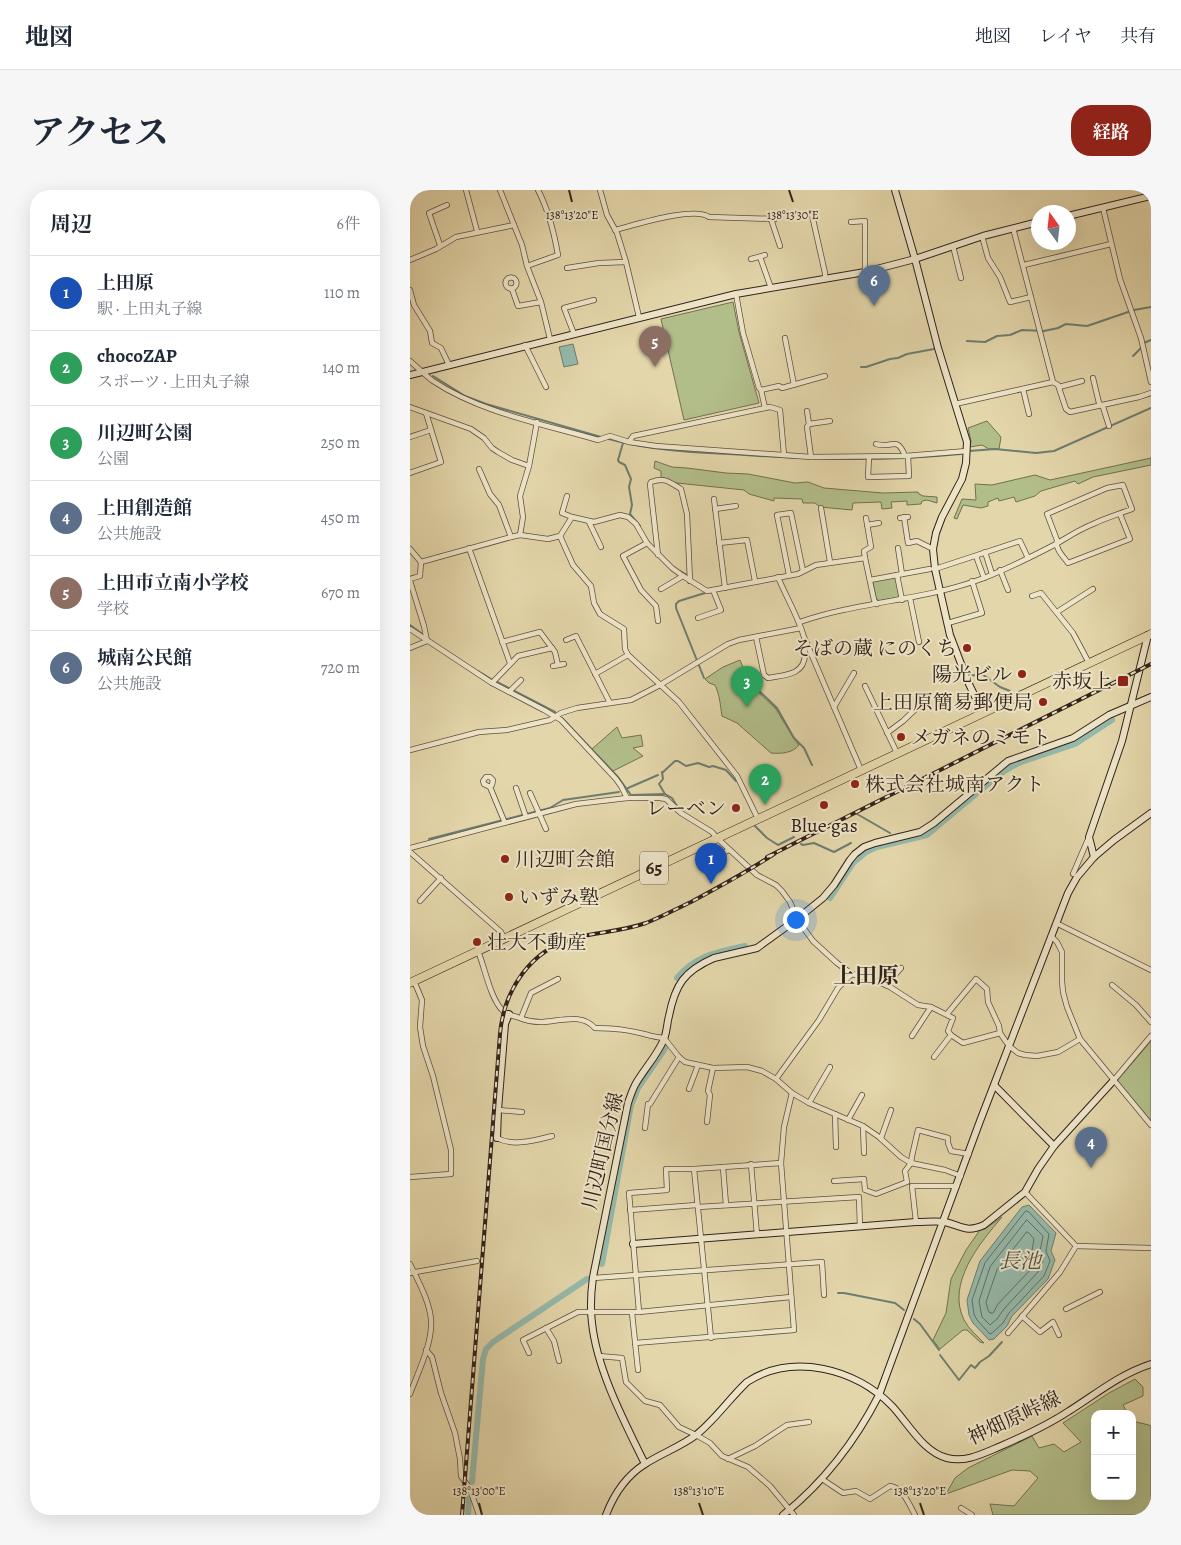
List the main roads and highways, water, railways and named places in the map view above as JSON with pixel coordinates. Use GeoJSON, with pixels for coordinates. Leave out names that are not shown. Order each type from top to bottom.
{"type":"FeatureCollection","features":[{"type":"Feature","properties":{"kind":"main road","name":"65"},"geometry":{"type":"LineString","coordinates":[[412,982],[1149,635]]}},
{"type":"Feature","properties":{"kind":"water"},"geometry":{"type":"Polygon","coordinates":[[[573,344],[578,364],[564,367],[559,347],[573,344]]]}},
{"type":"Feature","properties":{"kind":"water","name":"長池"},"geometry":{"type":"Polygon","coordinates":[[[1029,1205],[1056,1233],[1051,1251],[1055,1260],[1048,1279],[1012,1316],[1007,1326],[994,1339],[989,1340],[973,1323],[969,1315],[967,1300],[980,1261],[1022,1207],[1029,1205]]]}},
{"type":"Feature","properties":{"kind":"waterway"},"geometry":{"type":"LineString","coordinates":[[967,341],[985,342],[997,336],[1010,335],[1022,330],[1044,331],[1066,324],[1087,326],[1134,310],[1151,307]]}},
{"type":"Feature","properties":{"kind":"waterway"},"geometry":{"type":"LineString","coordinates":[[1144,343],[1151,340]]}},
{"type":"Feature","properties":{"kind":"waterway"},"geometry":{"type":"LineString","coordinates":[[1133,356],[1142,347]]}},
{"type":"Feature","properties":{"kind":"waterway"},"geometry":{"type":"LineString","coordinates":[[861,367],[907,354],[934,349]]}},
{"type":"Feature","properties":{"kind":"waterway"},"geometry":{"type":"LineString","coordinates":[[433,376],[465,396],[486,404],[601,437]]}},
{"type":"Feature","properties":{"kind":"waterway"},"geometry":{"type":"LineString","coordinates":[[969,451],[995,449],[1036,453],[1054,451],[1151,408]]}},
{"type":"Feature","properties":{"kind":"waterway"},"geometry":{"type":"LineString","coordinates":[[605,438],[675,451],[799,458],[880,459],[961,454]]}},
{"type":"Feature","properties":{"kind":"waterway"},"geometry":{"type":"LineString","coordinates":[[623,443],[618,460],[625,465],[631,479],[629,487],[632,505],[630,514],[640,526]]}},
{"type":"Feature","properties":{"kind":"waterway"},"geometry":{"type":"LineString","coordinates":[[680,571],[687,575]]}},
{"type":"Feature","properties":{"kind":"waterway"},"geometry":{"type":"LineString","coordinates":[[704,678],[676,604],[679,601],[705,593]]}},
{"type":"Feature","properties":{"kind":"waterway"},"geometry":{"type":"LineString","coordinates":[[410,625],[421,633]]}},
{"type":"Feature","properties":{"kind":"waterway"},"geometry":{"type":"LineString","coordinates":[[478,671],[491,679]]}},
{"type":"Feature","properties":{"kind":"waterway"},"geometry":{"type":"LineString","coordinates":[[969,676],[982,674],[1000,687],[1010,691]]}},
{"type":"Feature","properties":{"kind":"waterway"},"geometry":{"type":"LineString","coordinates":[[497,682],[555,712]]}},
{"type":"Feature","properties":{"kind":"waterway"},"geometry":{"type":"LineString","coordinates":[[755,687],[777,708],[794,738],[804,748],[812,765]]}},
{"type":"Feature","properties":{"kind":"waterway"},"geometry":{"type":"LineString","coordinates":[[562,718],[618,777],[631,795],[665,794],[672,798],[678,808]]}},
{"type":"Feature","properties":{"kind":"waterway"},"geometry":{"type":"LineString","coordinates":[[830,898],[853,863],[866,852],[877,847],[927,835],[1011,767],[1075,744],[1112,720]]}},
{"type":"Feature","properties":{"kind":"waterway"},"geometry":{"type":"LineString","coordinates":[[662,773],[675,761],[686,766],[698,763],[726,770],[736,781]]}},
{"type":"Feature","properties":{"kind":"waterway"},"geometry":{"type":"LineString","coordinates":[[662,772],[663,779],[659,784],[665,794]]}},
{"type":"Feature","properties":{"kind":"waterway"},"geometry":{"type":"LineString","coordinates":[[628,788],[658,775]]}},
{"type":"Feature","properties":{"kind":"waterway"},"geometry":{"type":"LineString","coordinates":[[429,839],[550,808],[563,800],[619,792]]}},
{"type":"Feature","properties":{"kind":"waterway"},"geometry":{"type":"LineString","coordinates":[[857,814],[890,833]]}},
{"type":"Feature","properties":{"kind":"waterway"},"geometry":{"type":"LineString","coordinates":[[754,825],[767,838],[778,845],[794,837]]}},
{"type":"Feature","properties":{"kind":"waterway"},"geometry":{"type":"LineString","coordinates":[[801,844],[814,843],[834,852],[851,843]]}},
{"type":"Feature","properties":{"kind":"waterway"},"geometry":{"type":"LineString","coordinates":[[677,978],[684,970],[700,959],[745,946]]}},
{"type":"Feature","properties":{"kind":"waterway"},"geometry":{"type":"LineString","coordinates":[[602,1264],[631,1105],[638,1088],[666,1046]]}},
{"type":"Feature","properties":{"kind":"waterway"},"geometry":{"type":"LineString","coordinates":[[472,1482],[483,1359],[486,1349],[493,1342],[587,1279]]}},
{"type":"Feature","properties":{"kind":"waterway"},"geometry":{"type":"LineString","coordinates":[[838,1293],[895,1303],[904,1310]]}},
{"type":"Feature","properties":{"kind":"waterway"},"geometry":{"type":"LineString","coordinates":[[914,1319],[920,1324],[939,1350]]}},
{"type":"Feature","properties":{"kind":"waterway"},"geometry":{"type":"LineString","coordinates":[[940,1355],[959,1380],[971,1365],[975,1368],[1002,1342]]}},
{"type":"Feature","properties":{"kind":"waterway"},"geometry":{"type":"LineString","coordinates":[[468,1515],[469,1498]]}},
{"type":"Feature","properties":{"kind":"railway"},"geometry":{"type":"LineString","coordinates":[[767,857],[1151,664]]}},
{"type":"Feature","properties":{"kind":"railway"},"geometry":{"type":"LineString","coordinates":[[462,1515],[500,1034],[507,1002],[514,987],[533,962],[559,944],[575,938],[628,928],[652,921],[712,891],[774,854]]}},
{"type":"Feature","properties":{"kind":"place","name":"城南公民館"},"geometry":{"type":"Point","coordinates":[874,306]}},
{"type":"Feature","properties":{"kind":"place","name":"上田市立南小学校"},"geometry":{"type":"Point","coordinates":[655,367]}},
{"type":"Feature","properties":{"kind":"place","name":"そばの蔵 にのくち"},"geometry":{"type":"Point","coordinates":[967,648]}},
{"type":"Feature","properties":{"kind":"place","name":"陽光ビル"},"geometry":{"type":"Point","coordinates":[1022,674]}},
{"type":"Feature","properties":{"kind":"place","name":"赤坂上"},"geometry":{"type":"Point","coordinates":[1123,681]}},
{"type":"Feature","properties":{"kind":"place","name":"上田原簡易郵便局"},"geometry":{"type":"Point","coordinates":[1043,702]}},
{"type":"Feature","properties":{"kind":"place","name":"川辺町公園"},"geometry":{"type":"Point","coordinates":[747,707]}},
{"type":"Feature","properties":{"kind":"place","name":"メガネのミモト"},"geometry":{"type":"Point","coordinates":[901,737]}},
{"type":"Feature","properties":{"kind":"place","name":"株式会社城南アクト"},"geometry":{"type":"Point","coordinates":[855,784]}},
{"type":"Feature","properties":{"kind":"place","name":"chocoZAP"},"geometry":{"type":"Point","coordinates":[765,805]}},
{"type":"Feature","properties":{"kind":"place","name":"Blue gas"},"geometry":{"type":"Point","coordinates":[824,805]}},
{"type":"Feature","properties":{"kind":"place","name":"レーベン"},"geometry":{"type":"Point","coordinates":[736,808]}},
{"type":"Feature","properties":{"kind":"place","name":"川辺町会館"},"geometry":{"type":"Point","coordinates":[505,859]}},
{"type":"Feature","properties":{"kind":"place","name":"上田原"},"geometry":{"type":"Point","coordinates":[711,884]}},
{"type":"Feature","properties":{"kind":"place","name":"いずみ塾"},"geometry":{"type":"Point","coordinates":[509,897]}},
{"type":"Feature","properties":{"kind":"place","name":"壮大不動産"},"geometry":{"type":"Point","coordinates":[477,942]}},
{"type":"Feature","properties":{"kind":"place","name":"上田創造館"},"geometry":{"type":"Point","coordinates":[1091,1168]}},
{"type":"Feature","properties":{"kind":"district","name":"上田原"},"geometry":{"type":"Point","coordinates":[866,976]}}]}
